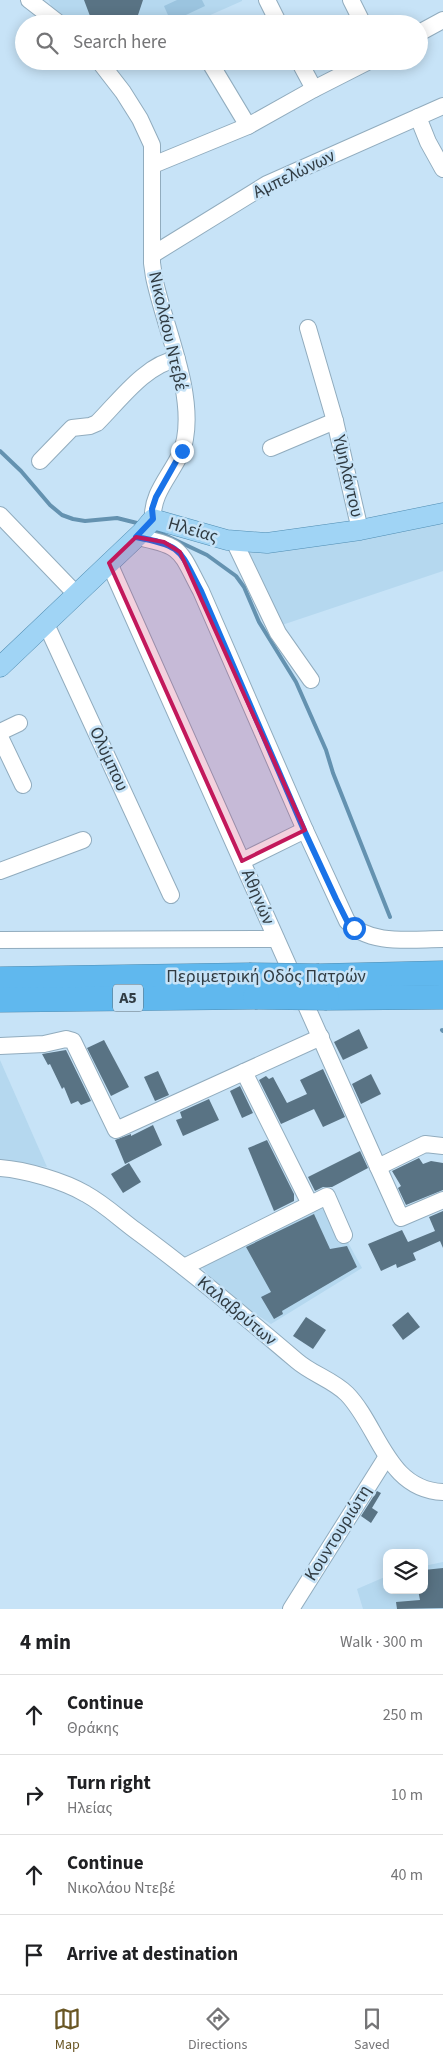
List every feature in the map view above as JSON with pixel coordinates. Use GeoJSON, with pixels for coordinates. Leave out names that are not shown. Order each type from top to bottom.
{"type":"FeatureCollection","features":[{"type":"Feature","properties":{"kind":"highway","name":"Περιμετρική Οδός Πατρών"},"geometry":{"type":"LineString","coordinates":[[323,987],[443,974]]}},
{"type":"Feature","properties":{"kind":"highway","name":"Περιμετρική Οδός Πατρών"},"geometry":{"type":"LineString","coordinates":[[0,979],[323,987],[443,997]]}},
{"type":"Feature","properties":{"kind":"highway","name":"Περιμετρική Οδός Πατρών"},"geometry":{"type":"LineString","coordinates":[[0,1000],[252,986]]}},
{"type":"Feature","properties":{"kind":"main road","name":"Ηλείας"},"geometry":{"type":"LineString","coordinates":[[146,528],[234,541],[267,543],[360,530],[443,513]]}},
{"type":"Feature","properties":{"kind":"main road"},"geometry":{"type":"LineString","coordinates":[[0,667],[146,528]]}},
{"type":"Feature","properties":{"kind":"street"},"geometry":{"type":"LineString","coordinates":[[28,0],[48,15]]}},
{"type":"Feature","properties":{"kind":"street"},"geometry":{"type":"LineString","coordinates":[[267,0],[274,15]]}},
{"type":"Feature","properties":{"kind":"street"},"geometry":{"type":"LineString","coordinates":[[351,0],[358,15]]}},
{"type":"Feature","properties":{"kind":"street"},"geometry":{"type":"LineString","coordinates":[[428,28],[443,20]]}},
{"type":"Feature","properties":{"kind":"street","name":"Νικολάου Ντεβέ"},"geometry":{"type":"LineString","coordinates":[[107,70],[140,119],[152,145],[152,255],[158,297],[177,359],[185,402],[186,434],[179,457],[153,503],[146,528]]}},
{"type":"Feature","properties":{"kind":"street"},"geometry":{"type":"LineString","coordinates":[[214,70],[248,126]]}},
{"type":"Feature","properties":{"kind":"street"},"geometry":{"type":"LineString","coordinates":[[304,70],[314,89]]}},
{"type":"Feature","properties":{"kind":"street"},"geometry":{"type":"LineString","coordinates":[[153,164],[248,126],[351,70]]}},
{"type":"Feature","properties":{"kind":"street","name":"Αμπελώνων"},"geometry":{"type":"LineString","coordinates":[[152,255],[267,184],[443,106]]}},
{"type":"Feature","properties":{"kind":"street"},"geometry":{"type":"LineString","coordinates":[[418,117],[428,142],[443,169]]}},
{"type":"Feature","properties":{"kind":"street","name":"Υψηλάντου"},"geometry":{"type":"LineString","coordinates":[[308,328],[336,421],[360,530]]}},
{"type":"Feature","properties":{"kind":"street"},"geometry":{"type":"LineString","coordinates":[[40,461],[72,428],[90,426],[97,422],[151,370],[169,360],[177,359]]}},
{"type":"Feature","properties":{"kind":"street","name":"Υψηλάντου"},"geometry":{"type":"LineString","coordinates":[[271,448],[336,421]]}},
{"type":"Feature","properties":{"kind":"street"},"geometry":{"type":"LineString","coordinates":[[0,514],[76,594]]}},
{"type":"Feature","properties":{"kind":"street"},"geometry":{"type":"LineString","coordinates":[[146,528],[182,554],[201,591],[304,830],[347,921],[364,934],[382,938],[443,939]]}},
{"type":"Feature","properties":{"kind":"street"},"geometry":{"type":"LineString","coordinates":[[234,541],[278,633],[311,680]]}},
{"type":"Feature","properties":{"kind":"street","name":"Αθηνών"},"geometry":{"type":"LineString","coordinates":[[109,563],[401,1218],[443,1200]]}},
{"type":"Feature","properties":{"kind":"street","name":"Ολύμπου"},"geometry":{"type":"LineString","coordinates":[[46,624],[172,895]]}},
{"type":"Feature","properties":{"kind":"street"},"geometry":{"type":"LineString","coordinates":[[0,732],[20,723]]}},
{"type":"Feature","properties":{"kind":"street"},"geometry":{"type":"LineString","coordinates":[[0,738],[23,785]]}},
{"type":"Feature","properties":{"kind":"street"},"geometry":{"type":"LineString","coordinates":[[242,861],[304,830]]}},
{"type":"Feature","properties":{"kind":"street"},"geometry":{"type":"LineString","coordinates":[[0,871],[83,840]]}},
{"type":"Feature","properties":{"kind":"street"},"geometry":{"type":"LineString","coordinates":[[0,940],[276,939]]}},
{"type":"Feature","properties":{"kind":"street"},"geometry":{"type":"LineString","coordinates":[[0,1046],[44,1044],[66,1039],[74,1042],[116,1130],[321,1037]]}},
{"type":"Feature","properties":{"kind":"street"},"geometry":{"type":"LineString","coordinates":[[244,1072],[310,1204]]}},
{"type":"Feature","properties":{"kind":"street"},"geometry":{"type":"LineString","coordinates":[[378,1167],[425,1144],[443,1146]]}},
{"type":"Feature","properties":{"kind":"street","name":"Καλαβρύτων"},"geometry":{"type":"LineString","coordinates":[[0,1168],[39,1175],[86,1193],[248,1318],[299,1363],[340,1388],[367,1421],[386,1458],[415,1485],[424,1490],[443,1492]]}},
{"type":"Feature","properties":{"kind":"street"},"geometry":{"type":"LineString","coordinates":[[184,1267],[327,1196],[344,1235]]}},
{"type":"Feature","properties":{"kind":"street","name":"Κουντουριώτη"},"geometry":{"type":"LineString","coordinates":[[291,1609],[386,1458]]}},
{"type":"Feature","properties":{"kind":"highlighted area"},"geometry":{"type":"Polygon","coordinates":[[[136,537],[164,542],[180,552],[305,830],[242,861],[109,563],[136,537]]]}},
{"type":"Feature","properties":{"kind":"shaded area"},"geometry":{"type":"Polygon","coordinates":[[[49,0],[242,0],[210,15],[62,15],[51,6],[49,0]]]}},
{"type":"Feature","properties":{"kind":"shaded area"},"geometry":{"type":"Polygon","coordinates":[[[177,0],[202,0],[205,6],[186,15],[168,15],[164,6],[177,0]]]}},
{"type":"Feature","properties":{"kind":"shaded area"},"geometry":{"type":"Polygon","coordinates":[[[441,519],[443,525],[443,571],[279,626],[249,552],[284,549],[441,519]]]}},
{"type":"Feature","properties":{"kind":"shaded area"},"geometry":{"type":"Polygon","coordinates":[[[0,1060],[47,1167],[0,1161],[0,1060]]]}},
{"type":"Feature","properties":{"kind":"shaded area"},"geometry":{"type":"Polygon","coordinates":[[[322,1195],[362,1268],[271,1324],[225,1294],[190,1254],[322,1195]]]}},
{"type":"Feature","properties":{"kind":"shaded area"},"geometry":{"type":"Polygon","coordinates":[[[443,1562],[443,1609],[363,1609],[357,1589],[383,1578],[383,1594],[428,1594],[428,1565],[443,1562]]]}},
{"type":"Feature","properties":{"kind":"building"},"geometry":{"type":"Polygon","coordinates":[[[84,0],[143,0],[138,15],[90,15],[84,0]]]}},
{"type":"Feature","properties":{"kind":"building"},"geometry":{"type":"Polygon","coordinates":[[[359,1029],[368,1048],[343,1060],[334,1042],[359,1029]]]}},
{"type":"Feature","properties":{"kind":"building"},"geometry":{"type":"Polygon","coordinates":[[[104,1040],[129,1087],[111,1096],[87,1048],[104,1040]]]}},
{"type":"Feature","properties":{"kind":"building"},"geometry":{"type":"Polygon","coordinates":[[[66,1050],[91,1101],[81,1105],[78,1101],[71,1104],[64,1087],[62,1089],[50,1064],[48,1065],[42,1054],[66,1050]]]}},
{"type":"Feature","properties":{"kind":"building"},"geometry":{"type":"Polygon","coordinates":[[[323,1069],[345,1117],[323,1127],[314,1109],[281,1124],[259,1080],[266,1076],[269,1079],[273,1077],[287,1103],[307,1094],[300,1080],[323,1069]]]}},
{"type":"Feature","properties":{"kind":"building"},"geometry":{"type":"Polygon","coordinates":[[[158,1071],[169,1095],[155,1101],[144,1077],[158,1071]]]}},
{"type":"Feature","properties":{"kind":"building"},"geometry":{"type":"Polygon","coordinates":[[[371,1074],[381,1094],[361,1104],[352,1084],[371,1074]]]}},
{"type":"Feature","properties":{"kind":"building"},"geometry":{"type":"Polygon","coordinates":[[[240,1086],[253,1113],[242,1118],[230,1091],[240,1086]]]}},
{"type":"Feature","properties":{"kind":"building"},"geometry":{"type":"Polygon","coordinates":[[[209,1099],[219,1120],[183,1136],[176,1120],[182,1118],[180,1112],[209,1099]]]}},
{"type":"Feature","properties":{"kind":"building"},"geometry":{"type":"Polygon","coordinates":[[[153,1125],[162,1145],[125,1164],[115,1140],[131,1134],[131,1136],[153,1125]]]}},
{"type":"Feature","properties":{"kind":"building"},"geometry":{"type":"Polygon","coordinates":[[[267,1140],[294,1194],[294,1201],[274,1211],[248,1148],[267,1140]]]}},
{"type":"Feature","properties":{"kind":"building"},"geometry":{"type":"Polygon","coordinates":[[[360,1151],[368,1168],[332,1187],[323,1187],[315,1191],[308,1177],[360,1151]]]}},
{"type":"Feature","properties":{"kind":"building"},"geometry":{"type":"Polygon","coordinates":[[[419,1158],[423,1164],[431,1161],[443,1163],[443,1190],[406,1205],[398,1188],[401,1186],[392,1171],[419,1158]]]}},
{"type":"Feature","properties":{"kind":"building"},"geometry":{"type":"Polygon","coordinates":[[[129,1163],[141,1182],[123,1193],[111,1174],[129,1163]]]}},
{"type":"Feature","properties":{"kind":"building"},"geometry":{"type":"Polygon","coordinates":[[[443,1211],[443,1248],[440,1241],[413,1253],[416,1260],[397,1268],[396,1264],[381,1271],[368,1244],[402,1230],[408,1242],[435,1231],[429,1217],[443,1211]]]}},
{"type":"Feature","properties":{"kind":"building"},"geometry":{"type":"Polygon","coordinates":[[[314,1214],[330,1249],[347,1246],[357,1267],[282,1311],[283,1314],[274,1319],[261,1297],[271,1292],[246,1247],[314,1214]]]}},
{"type":"Feature","properties":{"kind":"building"},"geometry":{"type":"Polygon","coordinates":[[[408,1312],[420,1327],[403,1340],[392,1325],[408,1312]]]}},
{"type":"Feature","properties":{"kind":"building"},"geometry":{"type":"Polygon","coordinates":[[[306,1317],[326,1330],[313,1349],[293,1336],[306,1317]]]}},
{"type":"Feature","properties":{"kind":"building"},"geometry":{"type":"Polygon","coordinates":[[[377,1491],[381,1493],[372,1508],[378,1512],[371,1523],[361,1516],[377,1491]]]}},
{"type":"Feature","properties":{"kind":"building"},"geometry":{"type":"Polygon","coordinates":[[[443,1568],[443,1608],[397,1609],[396,1602],[420,1600],[419,1594],[428,1594],[428,1570],[443,1568]]]}},
{"type":"Feature","properties":{"kind":"waterway"},"geometry":{"type":"LineString","coordinates":[[0,451],[21,471],[50,505],[62,515],[85,521],[117,518],[141,524]]}},
{"type":"Feature","properties":{"kind":"waterway"},"geometry":{"type":"LineString","coordinates":[[152,529],[207,555],[236,576],[244,587],[259,622],[296,682],[326,750],[333,773],[390,917]]}},
{"type":"Feature","properties":{"kind":"route"},"geometry":{"type":"LineString","coordinates":[[182,451],[153,503],[152,521],[136,537],[164,542],[182,554],[201,591],[304,830],[347,921],[354,928]]}}]}
